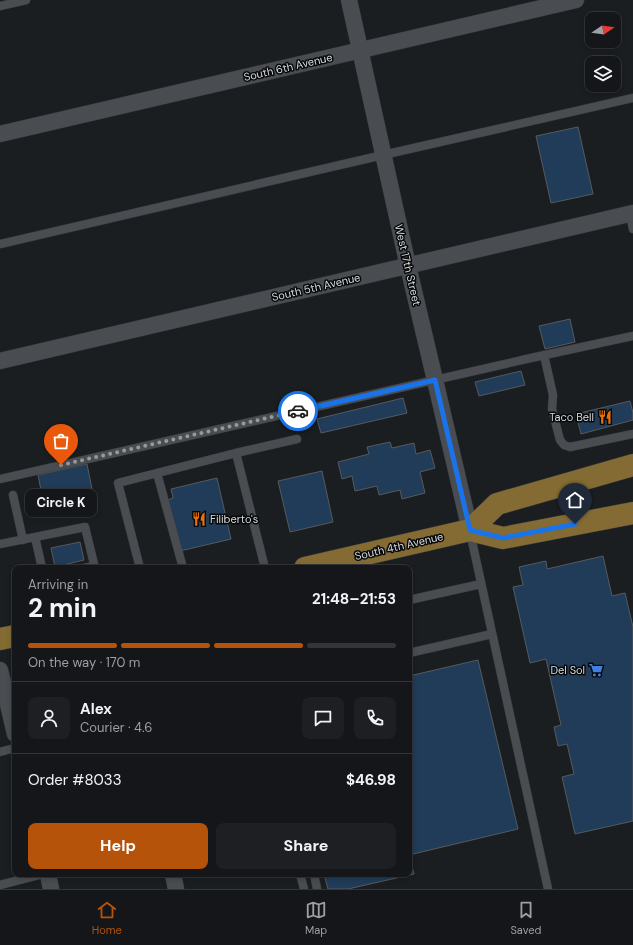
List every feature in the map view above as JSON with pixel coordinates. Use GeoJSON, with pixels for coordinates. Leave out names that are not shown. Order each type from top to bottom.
{"type":"FeatureCollection","features":[{"type":"Feature","properties":{"kind":"main road","name":"South 4th Avenue"},"geometry":{"type":"LineString","coordinates":[[470,530],[498,504],[633,465]]}},
{"type":"Feature","properties":{"kind":"main road","name":"South 4th Avenue"},"geometry":{"type":"LineString","coordinates":[[318,565],[470,530],[503,538],[633,512]]}},
{"type":"Feature","properties":{"kind":"main road"},"geometry":{"type":"LineString","coordinates":[[0,639],[12,637]]}},
{"type":"Feature","properties":{"kind":"street","name":"West 17th Street"},"geometry":{"type":"LineString","coordinates":[[349,0],[408,266],[470,530]]}},
{"type":"Feature","properties":{"kind":"street","name":"South 6th Avenue"},"geometry":{"type":"LineString","coordinates":[[0,134],[576,0]]}},
{"type":"Feature","properties":{"kind":"street","name":"South 5th Avenue"},"geometry":{"type":"LineString","coordinates":[[0,361],[408,266],[632,218]]}},
{"type":"Feature","properties":{"kind":"street"},"geometry":{"type":"LineString","coordinates":[[0,670],[12,721]]}},
{"type":"Feature","properties":{"kind":"street"},"geometry":{"type":"LineString","coordinates":[[49,877],[51,889]]}},
{"type":"Feature","properties":{"kind":"street"},"geometry":{"type":"LineString","coordinates":[[174,877],[176,889]]}},
{"type":"Feature","properties":{"kind":"lane"},"geometry":{"type":"LineString","coordinates":[[0,6],[26,0]]}},
{"type":"Feature","properties":{"kind":"lane"},"geometry":{"type":"LineString","coordinates":[[0,244],[633,98]]}},
{"type":"Feature","properties":{"kind":"lane"},"geometry":{"type":"LineString","coordinates":[[0,479],[633,336]]}},
{"type":"Feature","properties":{"kind":"lane"},"geometry":{"type":"LineString","coordinates":[[544,355],[553,395],[552,409],[560,440],[564,445],[570,447],[633,434]]}},
{"type":"Feature","properties":{"kind":"lane"},"geometry":{"type":"LineString","coordinates":[[139,565],[118,483],[297,439]]}},
{"type":"Feature","properties":{"kind":"lane"},"geometry":{"type":"LineString","coordinates":[[236,453],[264,565]]}},
{"type":"Feature","properties":{"kind":"lane"},"geometry":{"type":"LineString","coordinates":[[158,473],[182,565]]}},
{"type":"Feature","properties":{"kind":"lane"},"geometry":{"type":"LineString","coordinates":[[13,495],[23,540]]}},
{"type":"Feature","properties":{"kind":"lane"},"geometry":{"type":"LineString","coordinates":[[0,544],[85,527],[94,565]]}},
{"type":"Feature","properties":{"kind":"lane"},"geometry":{"type":"LineString","coordinates":[[470,530],[548,889]]}},
{"type":"Feature","properties":{"kind":"lane"},"geometry":{"type":"LineString","coordinates":[[35,537],[41,565]]}},
{"type":"Feature","properties":{"kind":"lane"},"geometry":{"type":"LineString","coordinates":[[412,599],[481,584]]}},
{"type":"Feature","properties":{"kind":"lane"},"geometry":{"type":"LineString","coordinates":[[412,652],[492,634]]}},
{"type":"Feature","properties":{"kind":"lane"},"geometry":{"type":"LineString","coordinates":[[0,752],[12,749]]}},
{"type":"Feature","properties":{"kind":"lane"},"geometry":{"type":"LineString","coordinates":[[0,885],[31,877]]}},
{"type":"Feature","properties":{"kind":"lane"},"geometry":{"type":"LineString","coordinates":[[301,877],[304,889]]}},
{"type":"Feature","properties":{"kind":"lane"},"geometry":{"type":"LineString","coordinates":[[315,877],[317,889]]}},
{"type":"Feature","properties":{"kind":"building"},"geometry":{"type":"Polygon","coordinates":[[[578,127],[593,194],[551,203],[536,136],[578,127]]]}},
{"type":"Feature","properties":{"kind":"building"},"geometry":{"type":"Polygon","coordinates":[[[570,319],[575,342],[545,349],[539,326],[570,319]]]}},
{"type":"Feature","properties":{"kind":"building"},"geometry":{"type":"Polygon","coordinates":[[[521,371],[525,385],[479,396],[475,382],[521,371]]]}},
{"type":"Feature","properties":{"kind":"building"},"geometry":{"type":"Polygon","coordinates":[[[403,398],[407,413],[321,433],[317,419],[403,398]]]}},
{"type":"Feature","properties":{"kind":"building","name":"Taco Bell"},"geometry":{"type":"Polygon","coordinates":[[[630,401],[633,420],[581,434],[576,414],[630,401]]]}},
{"type":"Feature","properties":{"kind":"building"},"geometry":{"type":"Polygon","coordinates":[[[390,442],[392,448],[414,443],[416,454],[430,450],[435,468],[420,472],[425,493],[402,499],[400,490],[379,495],[377,486],[355,491],[352,476],[342,479],[338,462],[369,454],[367,447],[390,442]]]}},
{"type":"Feature","properties":{"kind":"building"},"geometry":{"type":"Polygon","coordinates":[[[87,464],[94,499],[45,510],[38,475],[87,464]]]}},
{"type":"Feature","properties":{"kind":"building"},"geometry":{"type":"Polygon","coordinates":[[[322,471],[333,522],[290,532],[278,481],[322,471]]]}},
{"type":"Feature","properties":{"kind":"building","name":"Filiberto's"},"geometry":{"type":"Polygon","coordinates":[[[217,478],[231,539],[180,551],[168,500],[173,498],[171,489],[217,478]]]}},
{"type":"Feature","properties":{"kind":"building"},"geometry":{"type":"Polygon","coordinates":[[[80,542],[84,560],[63,565],[55,565],[51,548],[80,542]]]}},
{"type":"Feature","properties":{"kind":"building"},"geometry":{"type":"Polygon","coordinates":[[[603,556],[612,596],[625,593],[633,627],[633,821],[575,834],[562,777],[574,774],[567,744],[558,746],[554,727],[561,725],[546,659],[530,663],[513,587],[523,585],[519,567],[546,561],[547,569],[603,556]]]}},
{"type":"Feature","properties":{"kind":"building"},"geometry":{"type":"Polygon","coordinates":[[[478,660],[518,829],[412,854],[412,675],[478,660]]]}},
{"type":"Feature","properties":{"kind":"building"},"geometry":{"type":"Polygon","coordinates":[[[325,877],[401,877],[348,889],[328,889],[325,877]]]}},
{"type":"Feature","properties":{"kind":"way so far"},"geometry":{"type":"LineString","coordinates":[[61,465],[298,411]]}},
{"type":"Feature","properties":{"kind":"place","name":"Taco Bell"},"geometry":{"type":"Point","coordinates":[605,417]}},
{"type":"Feature","properties":{"kind":"place","name":"Circle K"},"geometry":{"type":"Point","coordinates":[61,465]}},
{"type":"Feature","properties":{"kind":"place","name":"Filiberto's"},"geometry":{"type":"Point","coordinates":[199,519]}},
{"type":"Feature","properties":{"kind":"place","name":"Del Sol"},"geometry":{"type":"Point","coordinates":[596,670]}},
{"type":"Feature","properties":{"kind":"route"},"geometry":{"type":"LineString","coordinates":[[298,411],[435,380],[470,530],[503,538],[575,524]]}}]}
